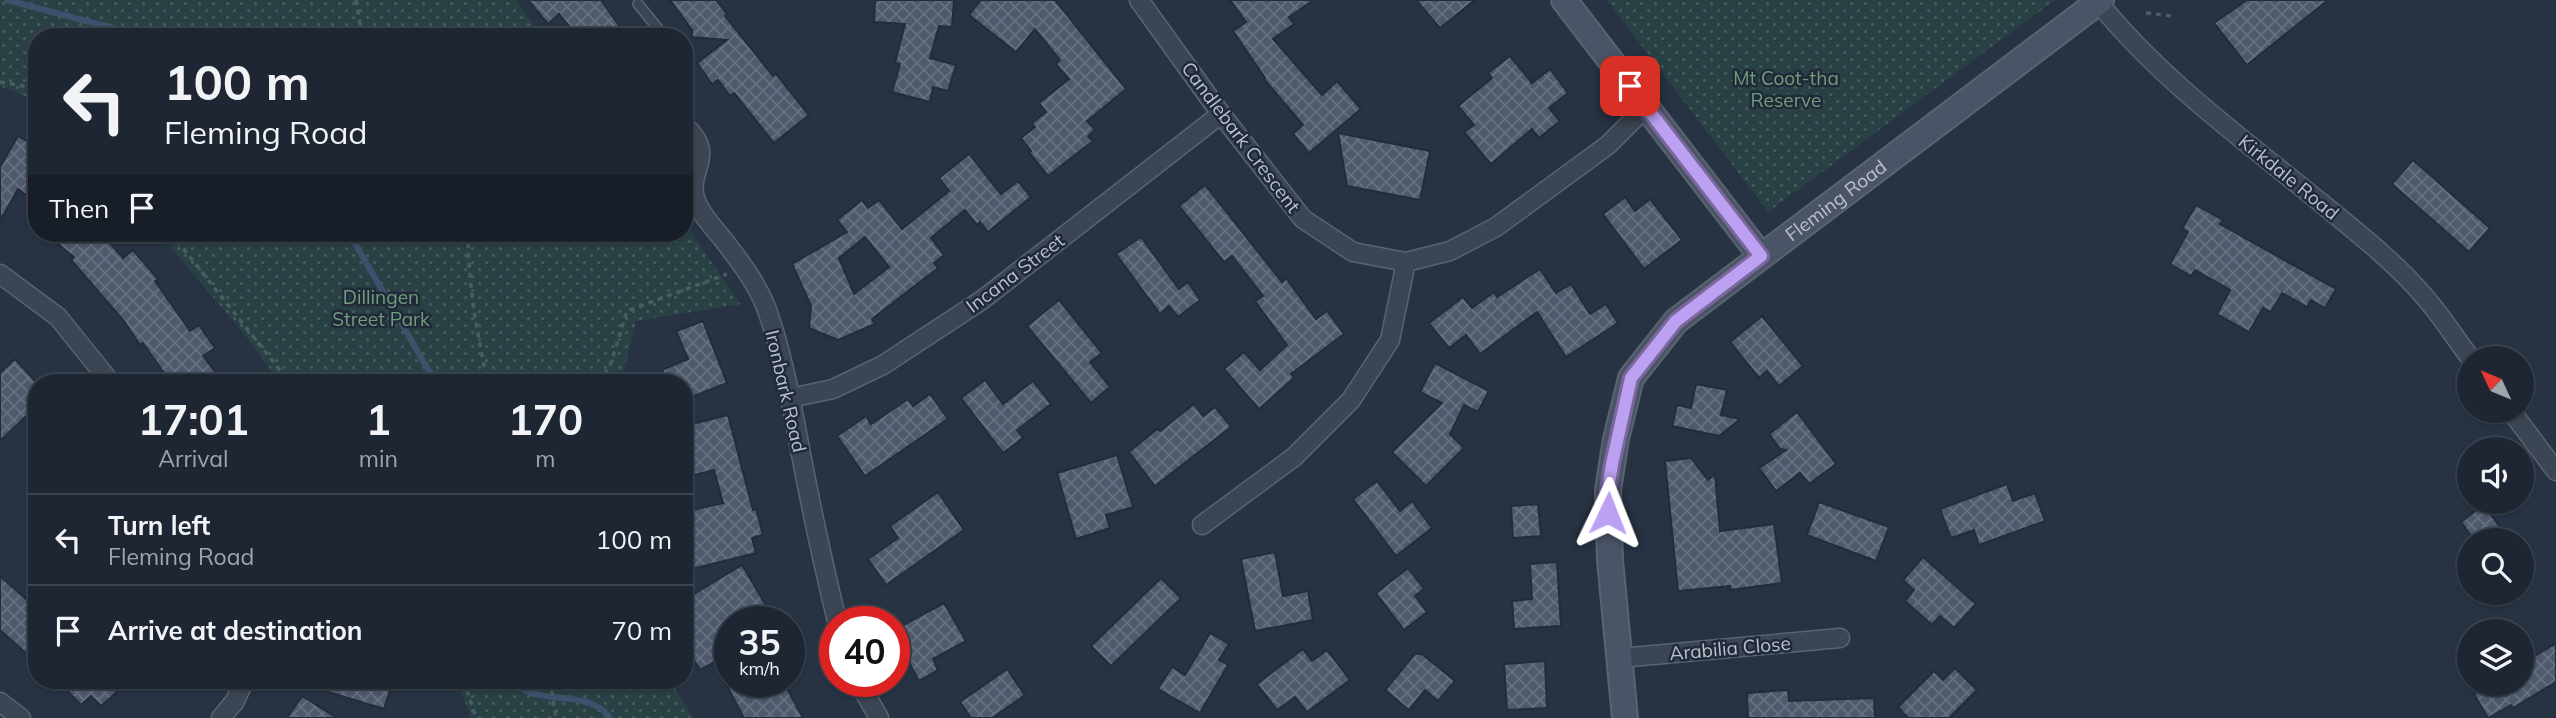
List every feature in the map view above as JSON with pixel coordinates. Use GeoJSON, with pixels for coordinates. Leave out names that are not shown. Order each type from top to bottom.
{"type":"FeatureCollection","features":[{"type":"Feature","properties":{"kind":"street","name":"Candlebark Crescent"},"geometry":{"type":"LineString","coordinates":[[1139,0],[1221,114],[1303,219],[1353,252],[1406,262],[1450,251],[1496,227],[1608,145],[1646,107]]}},
{"type":"Feature","properties":{"kind":"street"},"geometry":{"type":"LineString","coordinates":[[1564,0],[1761,256]]}},
{"type":"Feature","properties":{"kind":"street","name":"Fleming Road"},"geometry":{"type":"LineString","coordinates":[[1625,718],[1610,560],[1608,490],[1616,439],[1631,378],[1676,321],[2099,1]]}},
{"type":"Feature","properties":{"kind":"street","name":"Kirkdale Road"},"geometry":{"type":"LineString","coordinates":[[2099,1],[2122,32],[2169,78],[2369,243],[2423,294],[2462,346]]}},
{"type":"Feature","properties":{"kind":"street","name":"Incana Street"},"geometry":{"type":"LineString","coordinates":[[790,398],[833,389],[883,365],[982,300],[1221,114]]}},
{"type":"Feature","properties":{"kind":"street","name":"Ironbark Road"},"geometry":{"type":"LineString","coordinates":[[693,135],[700,151],[700,164],[693,173]]}},
{"type":"Feature","properties":{"kind":"street","name":"Ironbark Road"},"geometry":{"type":"LineString","coordinates":[[693,192],[704,215],[745,267],[765,306],[777,340],[833,606]]}},
{"type":"Feature","properties":{"kind":"street"},"geometry":{"type":"LineString","coordinates":[[1202,525],[1294,457],[1351,400],[1390,340],[1406,262]]}},
{"type":"Feature","properties":{"kind":"street"},"geometry":{"type":"LineString","coordinates":[[0,274],[58,317],[104,374]]}},
{"type":"Feature","properties":{"kind":"street"},"geometry":{"type":"LineString","coordinates":[[2521,424],[2556,471]]}},
{"type":"Feature","properties":{"kind":"street","name":"Arabilia Close"},"geometry":{"type":"LineString","coordinates":[[1620,658],[1840,638]]}},
{"type":"Feature","properties":{"kind":"street"},"geometry":{"type":"LineString","coordinates":[[222,718],[240,689]]}},
{"type":"Feature","properties":{"kind":"street"},"geometry":{"type":"LineString","coordinates":[[867,697],[879,718]]}},
{"type":"Feature","properties":{"kind":"street"},"geometry":{"type":"LineString","coordinates":[[0,702],[21,718]]}},
{"type":"Feature","properties":{"kind":"lane"},"geometry":{"type":"LineString","coordinates":[[638,4],[658,28]]}},
{"type":"Feature","properties":{"kind":"path"},"geometry":{"type":"LineString","coordinates":[[356,0],[361,28]]}},
{"type":"Feature","properties":{"kind":"path"},"geometry":{"type":"LineString","coordinates":[[2146,13],[2172,16]]}},
{"type":"Feature","properties":{"kind":"path"},"geometry":{"type":"LineString","coordinates":[[0,82],[28,87]]}},
{"type":"Feature","properties":{"kind":"path"},"geometry":{"type":"LineString","coordinates":[[178,242],[283,374]]}},
{"type":"Feature","properties":{"kind":"path"},"geometry":{"type":"LineString","coordinates":[[468,242],[477,337],[486,374]]}},
{"type":"Feature","properties":{"kind":"path"},"geometry":{"type":"LineString","coordinates":[[605,374],[627,311],[745,267]]}},
{"type":"Feature","properties":{"kind":"path"},"geometry":{"type":"LineString","coordinates":[[467,689],[476,718]]}},
{"type":"Feature","properties":{"kind":"path"},"geometry":{"type":"LineString","coordinates":[[551,689],[556,715]]}},
{"type":"Feature","properties":{"kind":"green space"},"geometry":{"type":"Polygon","coordinates":[[[0,0],[516,0],[536,28],[28,28],[28,97],[0,86],[0,0]]]}},
{"type":"Feature","properties":{"kind":"green space","name":"Mt Coot-tha Reserve"},"geometry":{"type":"Polygon","coordinates":[[[1607,0],[2055,0],[1768,212],[1607,0]]]}},
{"type":"Feature","properties":{"kind":"green space","name":"Dillingen Street Park"},"geometry":{"type":"Polygon","coordinates":[[[693,236],[741,304],[636,321],[623,374],[273,374],[242,331],[166,242],[693,242],[693,236]]]}},
{"type":"Feature","properties":{"kind":"green space"},"geometry":{"type":"Polygon","coordinates":[[[460,689],[675,689],[694,718],[467,718],[470,715],[460,689]]]}},
{"type":"Feature","properties":{"kind":"building"},"geometry":{"type":"Polygon","coordinates":[[[528,0],[601,0],[621,28],[571,28],[559,14],[548,24],[528,0]]]}},
{"type":"Feature","properties":{"kind":"building"},"geometry":{"type":"Polygon","coordinates":[[[670,0],[716,0],[727,14],[725,16],[773,76],[776,74],[809,115],[774,143],[734,93],[730,96],[718,80],[712,84],[697,63],[727,40],[693,37],[693,28],[670,0]]]}},
{"type":"Feature","properties":{"kind":"building"},"geometry":{"type":"Polygon","coordinates":[[[875,0],[954,0],[952,27],[939,26],[930,58],[956,65],[948,91],[933,87],[930,102],[892,92],[900,64],[895,63],[905,24],[874,22],[875,0]]]}},
{"type":"Feature","properties":{"kind":"building"},"geometry":{"type":"Polygon","coordinates":[[[981,0],[1055,0],[1126,89],[1087,121],[1095,130],[1088,136],[1093,141],[1048,176],[1021,138],[1035,127],[1032,123],[1046,112],[1039,103],[1069,79],[1056,64],[1060,60],[1035,29],[1016,52],[969,15],[981,0]]]}},
{"type":"Feature","properties":{"kind":"building"},"geometry":{"type":"Polygon","coordinates":[[[1230,0],[1314,0],[1289,17],[1294,24],[1273,39],[1322,95],[1337,81],[1361,109],[1309,153],[1293,134],[1303,125],[1264,79],[1233,31],[1246,22],[1230,0]]]}},
{"type":"Feature","properties":{"kind":"building"},"geometry":{"type":"Polygon","coordinates":[[[1416,0],[1475,0],[1440,28],[1416,0]]]}},
{"type":"Feature","properties":{"kind":"building"},"geometry":{"type":"Polygon","coordinates":[[[2247,0],[2328,0],[2247,65],[2214,23],[2247,0]]]}},
{"type":"Feature","properties":{"kind":"building"},"geometry":{"type":"Polygon","coordinates":[[[1510,56],[1532,83],[1550,69],[1568,93],[1549,108],[1560,121],[1539,138],[1532,129],[1491,164],[1464,132],[1474,125],[1458,106],[1492,78],[1488,73],[1510,56]]]}},
{"type":"Feature","properties":{"kind":"building"},"geometry":{"type":"Polygon","coordinates":[[[1338,133],[1430,151],[1420,200],[1347,186],[1338,133]]]}},
{"type":"Feature","properties":{"kind":"building"},"geometry":{"type":"Polygon","coordinates":[[[18,136],[28,142],[28,196],[18,189],[0,221],[0,167],[18,136]]]}},
{"type":"Feature","properties":{"kind":"building"},"geometry":{"type":"Polygon","coordinates":[[[969,154],[1001,194],[1018,181],[1031,197],[988,232],[980,222],[977,225],[965,210],[931,238],[944,255],[934,263],[938,268],[872,319],[875,324],[838,340],[809,328],[811,306],[792,264],[847,232],[837,220],[862,200],[868,208],[879,200],[902,229],[949,191],[939,178],[969,154]],[[865,237],[839,258],[854,294],[889,267],[865,237]]]}},
{"type":"Feature","properties":{"kind":"building"},"geometry":{"type":"Polygon","coordinates":[[[2413,160],[2490,228],[2469,252],[2392,184],[2413,160]]]}},
{"type":"Feature","properties":{"kind":"building"},"geometry":{"type":"Polygon","coordinates":[[[1205,185],[1282,282],[1286,278],[1316,319],[1327,311],[1344,334],[1291,374],[1294,378],[1259,409],[1224,369],[1244,352],[1260,370],[1287,345],[1255,301],[1263,296],[1232,256],[1224,262],[1179,206],[1205,185]]]}},
{"type":"Feature","properties":{"kind":"building"},"geometry":{"type":"Polygon","coordinates":[[[1625,197],[1635,211],[1650,199],[1682,240],[1644,269],[1603,214],[1625,197]]]}},
{"type":"Feature","properties":{"kind":"building"},"geometry":{"type":"Polygon","coordinates":[[[2196,205],[2223,220],[2220,224],[2336,289],[2325,308],[2311,300],[2307,307],[2282,293],[2271,312],[2263,308],[2249,332],[2217,314],[2230,290],[2195,270],[2191,276],[2170,264],[2188,232],[2182,229],[2196,205]]]}},
{"type":"Feature","properties":{"kind":"building"},"geometry":{"type":"Polygon","coordinates":[[[1141,237],[1179,289],[1188,282],[1200,300],[1178,317],[1169,306],[1160,314],[1116,254],[1141,237]]]}},
{"type":"Feature","properties":{"kind":"building"},"geometry":{"type":"Polygon","coordinates":[[[55,242],[109,242],[123,258],[133,250],[158,279],[155,281],[190,331],[199,325],[215,348],[203,356],[217,374],[165,374],[143,343],[140,345],[124,321],[71,260],[74,257],[55,242]]]}},
{"type":"Feature","properties":{"kind":"building"},"geometry":{"type":"Polygon","coordinates":[[[1540,269],[1556,293],[1571,284],[1590,314],[1606,304],[1618,323],[1566,357],[1537,312],[1480,354],[1466,335],[1449,348],[1429,323],[1463,297],[1472,308],[1494,292],[1497,297],[1540,269]]]}},
{"type":"Feature","properties":{"kind":"building"},"geometry":{"type":"Polygon","coordinates":[[[1059,300],[1102,353],[1090,362],[1110,387],[1091,403],[1027,326],[1059,300]]]}},
{"type":"Feature","properties":{"kind":"building"},"geometry":{"type":"Polygon","coordinates":[[[1762,316],[1803,366],[1779,386],[1767,371],[1759,378],[1730,342],[1762,316]]]}},
{"type":"Feature","properties":{"kind":"building"},"geometry":{"type":"Polygon","coordinates":[[[703,321],[727,383],[693,396],[693,374],[664,374],[662,370],[688,359],[676,331],[703,321]]]}},
{"type":"Feature","properties":{"kind":"building"},"geometry":{"type":"Polygon","coordinates":[[[15,359],[29,374],[28,415],[0,441],[0,373],[15,359]]]}},
{"type":"Feature","properties":{"kind":"building"},"geometry":{"type":"Polygon","coordinates":[[[1435,363],[1489,391],[1478,412],[1464,405],[1450,434],[1464,448],[1426,486],[1392,452],[1442,403],[1420,392],[1435,363]]]}},
{"type":"Feature","properties":{"kind":"building"},"geometry":{"type":"Polygon","coordinates":[[[985,380],[1003,404],[1033,381],[1051,404],[1017,430],[1023,438],[1003,453],[961,398],[985,380]]]}},
{"type":"Feature","properties":{"kind":"building"},"geometry":{"type":"Polygon","coordinates":[[[1696,384],[1727,390],[1721,415],[1740,419],[1719,436],[1672,426],[1677,405],[1691,408],[1696,384]]]}},
{"type":"Feature","properties":{"kind":"building"},"geometry":{"type":"Polygon","coordinates":[[[930,394],[948,419],[865,476],[837,436],[866,416],[871,424],[908,399],[913,406],[930,394]]]}},
{"type":"Feature","properties":{"kind":"building"},"geometry":{"type":"Polygon","coordinates":[[[1194,404],[1203,416],[1215,407],[1231,427],[1155,486],[1129,452],[1194,404]]]}},
{"type":"Feature","properties":{"kind":"building"},"geometry":{"type":"Polygon","coordinates":[[[1797,412],[1836,464],[1809,484],[1800,473],[1776,491],[1759,468],[1786,450],[1780,449],[1769,434],[1797,412]]]}},
{"type":"Feature","properties":{"kind":"building"},"geometry":{"type":"Polygon","coordinates":[[[728,415],[753,510],[756,509],[763,535],[752,538],[756,553],[693,569],[693,510],[723,503],[714,470],[693,476],[693,424],[728,415]]]}},
{"type":"Feature","properties":{"kind":"building"},"geometry":{"type":"Polygon","coordinates":[[[1117,455],[1133,507],[1106,515],[1110,528],[1076,539],[1057,473],[1117,455]]]}},
{"type":"Feature","properties":{"kind":"building"},"geometry":{"type":"Polygon","coordinates":[[[1691,458],[1708,480],[1715,474],[1720,531],[1774,524],[1782,583],[1730,590],[1730,586],[1678,591],[1665,461],[1691,458]]]}},
{"type":"Feature","properties":{"kind":"building"},"geometry":{"type":"Polygon","coordinates":[[[1377,481],[1400,511],[1412,501],[1432,528],[1396,556],[1353,499],[1377,481]]]}},
{"type":"Feature","properties":{"kind":"building"},"geometry":{"type":"Polygon","coordinates":[[[2007,484],[2013,501],[2035,493],[2045,521],[1979,545],[1974,530],[1951,538],[1940,509],[2007,484]]]}},
{"type":"Feature","properties":{"kind":"building"},"geometry":{"type":"Polygon","coordinates":[[[938,492],[964,530],[886,585],[868,559],[898,538],[890,526],[938,492]]]}},
{"type":"Feature","properties":{"kind":"building"},"geometry":{"type":"Polygon","coordinates":[[[1819,502],[1889,527],[1876,561],[1807,535],[1819,502]]]}},
{"type":"Feature","properties":{"kind":"building"},"geometry":{"type":"Polygon","coordinates":[[[1538,504],[1541,536],[1513,538],[1511,506],[1538,504]]]}},
{"type":"Feature","properties":{"kind":"building"},"geometry":{"type":"Polygon","coordinates":[[[2471,514],[2490,514],[2500,528],[2465,528],[2461,522],[2471,514]]]}},
{"type":"Feature","properties":{"kind":"building"},"geometry":{"type":"Polygon","coordinates":[[[1275,552],[1283,596],[1308,591],[1313,620],[1255,631],[1241,559],[1275,552]]]}},
{"type":"Feature","properties":{"kind":"building"},"geometry":{"type":"Polygon","coordinates":[[[1923,557],[1976,604],[1954,628],[1940,616],[1932,625],[1905,601],[1914,590],[1903,580],[1923,557]]]}},
{"type":"Feature","properties":{"kind":"building"},"geometry":{"type":"Polygon","coordinates":[[[1557,562],[1561,626],[1514,629],[1512,601],[1532,599],[1530,564],[1557,562]]]}},
{"type":"Feature","properties":{"kind":"building"},"geometry":{"type":"Polygon","coordinates":[[[742,565],[766,606],[714,606],[714,662],[700,670],[693,659],[693,595],[742,565]]]}},
{"type":"Feature","properties":{"kind":"building"},"geometry":{"type":"Polygon","coordinates":[[[1408,568],[1424,589],[1415,596],[1427,612],[1404,630],[1376,593],[1408,568]]]}},
{"type":"Feature","properties":{"kind":"building"},"geometry":{"type":"Polygon","coordinates":[[[0,576],[28,601],[28,655],[0,630],[0,576]]]}},
{"type":"Feature","properties":{"kind":"building"},"geometry":{"type":"Polygon","coordinates":[[[1161,578],[1181,598],[1111,666],[1091,646],[1161,578]]]}},
{"type":"Feature","properties":{"kind":"building"},"geometry":{"type":"Polygon","coordinates":[[[944,603],[966,641],[933,659],[938,670],[919,681],[910,664],[910,621],[944,603]]]}},
{"type":"Feature","properties":{"kind":"building"},"geometry":{"type":"Polygon","coordinates":[[[1210,633],[1229,644],[1219,660],[1228,665],[1200,713],[1158,689],[1172,667],[1185,675],[1210,633]]]}},
{"type":"Feature","properties":{"kind":"building"},"geometry":{"type":"Polygon","coordinates":[[[2556,643],[2556,682],[2534,695],[2534,657],[2556,643]]]}},
{"type":"Feature","properties":{"kind":"building"},"geometry":{"type":"Polygon","coordinates":[[[1303,649],[1312,661],[1327,650],[1350,680],[1307,712],[1295,697],[1277,710],[1257,684],[1303,649]]]}},
{"type":"Feature","properties":{"kind":"building"},"geometry":{"type":"Polygon","coordinates":[[[1415,654],[1422,654],[1455,681],[1438,701],[1425,690],[1409,710],[1385,690],[1415,654]]]}},
{"type":"Feature","properties":{"kind":"building"},"geometry":{"type":"Polygon","coordinates":[[[1545,661],[1547,708],[1507,710],[1504,664],[1545,661]]]}},
{"type":"Feature","properties":{"kind":"building"},"geometry":{"type":"Polygon","coordinates":[[[1955,668],[1977,690],[1949,718],[1908,718],[1898,707],[1934,671],[1943,680],[1955,668]]]}},
{"type":"Feature","properties":{"kind":"building"},"geometry":{"type":"Polygon","coordinates":[[[1007,669],[1025,695],[992,718],[971,718],[960,702],[1007,669]]]}},
{"type":"Feature","properties":{"kind":"building"},"geometry":{"type":"Polygon","coordinates":[[[66,689],[115,689],[117,692],[101,706],[91,696],[81,705],[66,689]]]}},
{"type":"Feature","properties":{"kind":"building"},"geometry":{"type":"Polygon","coordinates":[[[318,689],[390,689],[384,709],[318,689]]]}},
{"type":"Feature","properties":{"kind":"building"},"geometry":{"type":"Polygon","coordinates":[[[1788,690],[1789,701],[1874,698],[1875,718],[1748,718],[1747,693],[1788,690]]]}},
{"type":"Feature","properties":{"kind":"building"},"geometry":{"type":"Polygon","coordinates":[[[302,696],[337,718],[287,718],[302,696]]]}},
{"type":"Feature","properties":{"kind":"building"},"geometry":{"type":"Polygon","coordinates":[[[2475,696],[2533,696],[2513,708],[2511,705],[2488,718],[2475,696]]]}},
{"type":"Feature","properties":{"kind":"building"},"geometry":{"type":"Polygon","coordinates":[[[733,697],[792,697],[803,718],[744,718],[733,697]]]}},
{"type":"Feature","properties":{"kind":"waterway"},"geometry":{"type":"LineString","coordinates":[[7,0],[113,28]]}},
{"type":"Feature","properties":{"kind":"waterway"},"geometry":{"type":"LineString","coordinates":[[354,242],[431,374]]}},
{"type":"Feature","properties":{"kind":"waterway"},"geometry":{"type":"LineString","coordinates":[[523,689],[534,694],[588,703],[600,708],[610,718]]}},
{"type":"Feature","properties":{"kind":"route"},"geometry":{"type":"LineString","coordinates":[[1608,513],[1608,490],[1616,439],[1631,378],[1676,321],[1761,256],[1630,86]]}}]}
